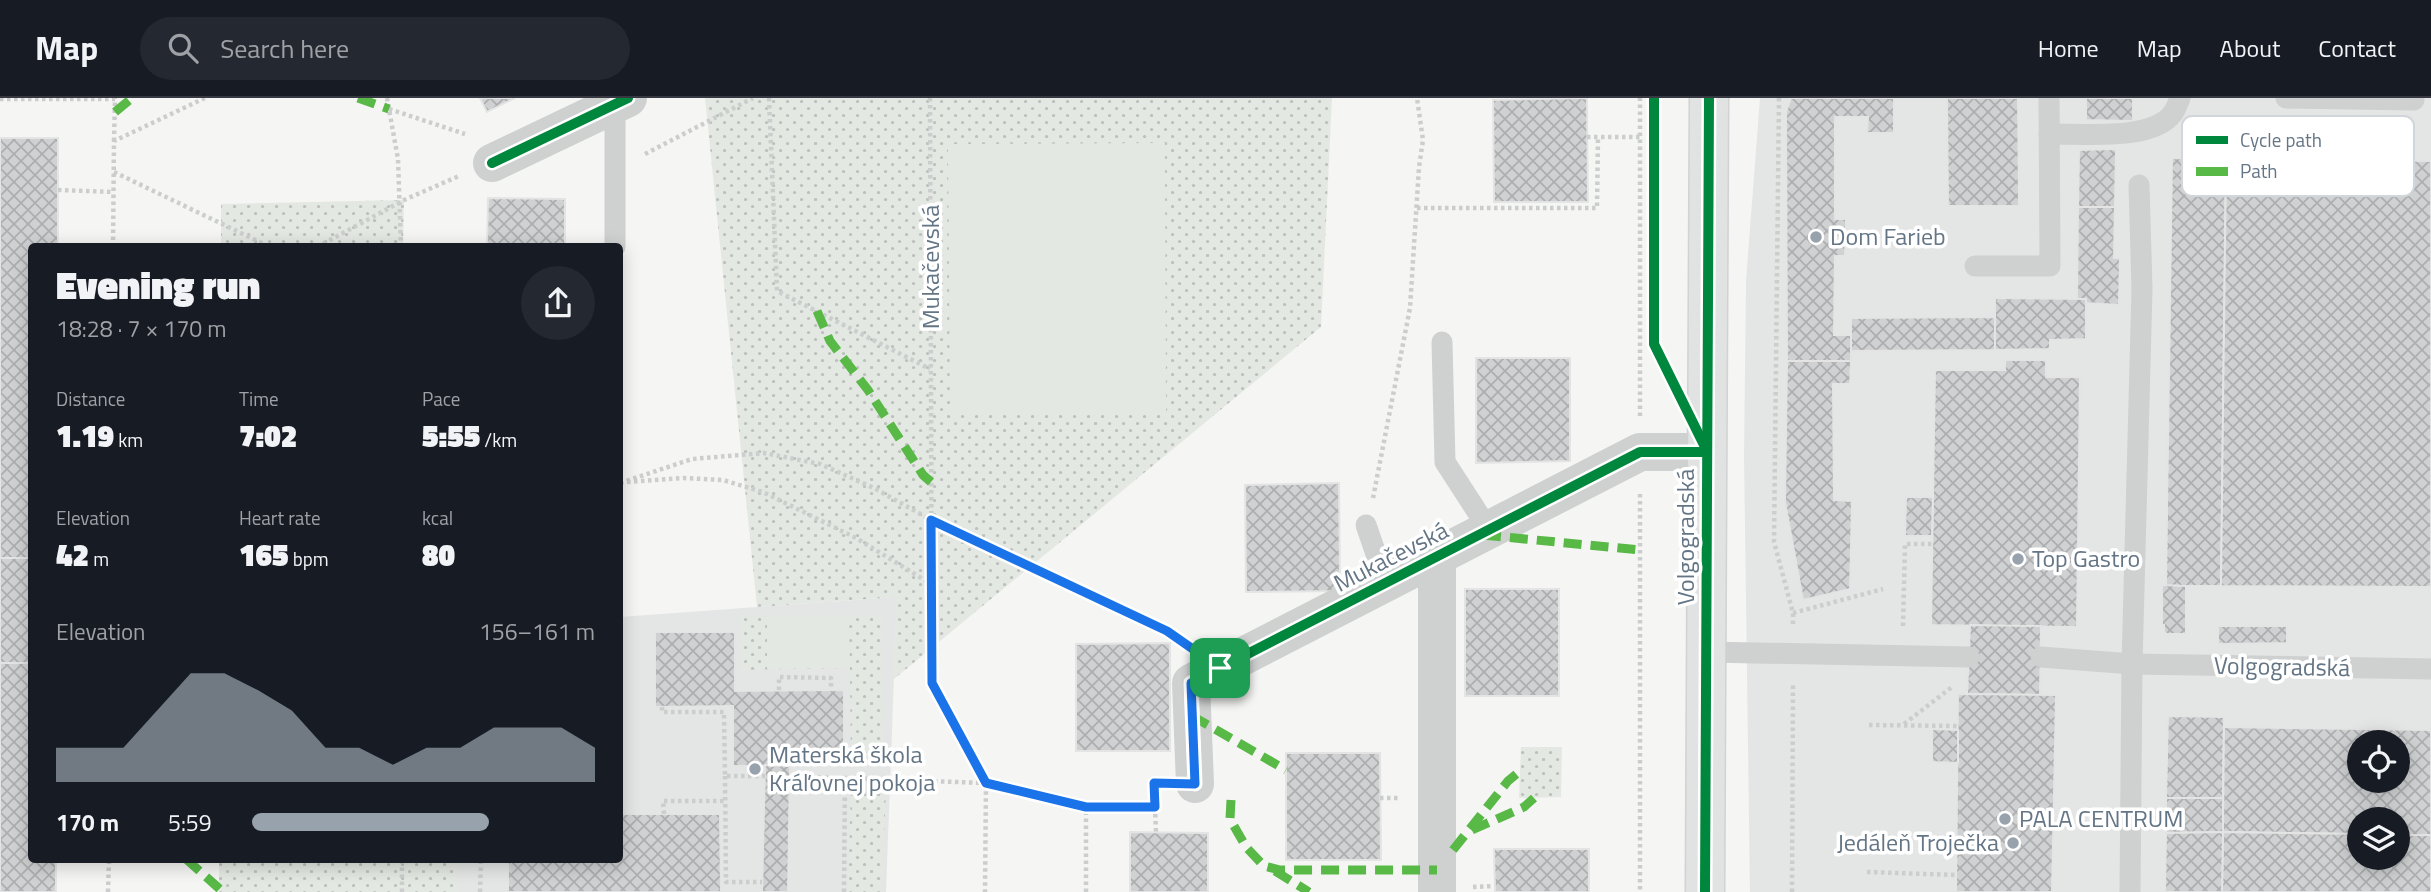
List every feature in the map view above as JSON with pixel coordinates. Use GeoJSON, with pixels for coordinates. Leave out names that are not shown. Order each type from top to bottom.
{"type":"FeatureCollection","features":[{"type":"Feature","properties":{"kind":"street","name":"Volgogradská"},"geometry":{"type":"LineString","coordinates":[[1705,892],[1709,98]]}},
{"type":"Feature","properties":{"kind":"street"},"geometry":{"type":"LineString","coordinates":[[480,149],[622,101]]}},
{"type":"Feature","properties":{"kind":"street","name":"Mukačevská"},"geometry":{"type":"LineString","coordinates":[[1195,784],[1191,683],[1640,452],[1707,452]]}},
{"type":"Feature","properties":{"kind":"street","name":"Mukačevská"},"geometry":{"type":"LineString","coordinates":[[1437,557],[1437,892]]}},
{"type":"Feature","properties":{"kind":"lane"},"geometry":{"type":"LineString","coordinates":[[1975,266],[2050,266],[2049,98]]}},
{"type":"Feature","properties":{"kind":"lane"},"geometry":{"type":"LineString","coordinates":[[2049,134],[2133,133],[2156,127],[2173,114],[2180,98]]}},
{"type":"Feature","properties":{"kind":"lane"},"geometry":{"type":"LineString","coordinates":[[2286,98],[2414,98]]}},
{"type":"Feature","properties":{"kind":"lane"},"geometry":{"type":"LineString","coordinates":[[615,243],[615,170],[622,101]]}},
{"type":"Feature","properties":{"kind":"lane"},"geometry":{"type":"LineString","coordinates":[[2130,892],[2132,664],[2142,289],[2139,184]]}},
{"type":"Feature","properties":{"kind":"lane","name":"Mukačevská"},"geometry":{"type":"LineString","coordinates":[[1442,342],[1445,462],[1489,530]]}},
{"type":"Feature","properties":{"kind":"lane","name":"Mukačevská"},"geometry":{"type":"LineString","coordinates":[[1366,525],[1386,583]]}},
{"type":"Feature","properties":{"kind":"lane"},"geometry":{"type":"LineString","coordinates":[[1707,652],[1969,657]]}},
{"type":"Feature","properties":{"kind":"lane","name":"Volgogradská"},"geometry":{"type":"LineString","coordinates":[[2041,657],[2132,664],[2431,669]]}},
{"type":"Feature","properties":{"kind":"path"},"geometry":{"type":"LineString","coordinates":[[0,99],[115,98],[113,243]]}},
{"type":"Feature","properties":{"kind":"path"},"geometry":{"type":"LineString","coordinates":[[114,141],[205,98]]}},
{"type":"Feature","properties":{"kind":"path"},"geometry":{"type":"LineString","coordinates":[[387,98],[398,159],[401,243]]}},
{"type":"Feature","properties":{"kind":"path"},"geometry":{"type":"LineString","coordinates":[[615,170],[753,98]]}},
{"type":"Feature","properties":{"kind":"path"},"geometry":{"type":"LineString","coordinates":[[769,98],[777,291],[930,369]]}},
{"type":"Feature","properties":{"kind":"path"},"geometry":{"type":"LineString","coordinates":[[1366,525],[1410,309],[1423,140],[1417,98]]}},
{"type":"Feature","properties":{"kind":"path"},"geometry":{"type":"LineString","coordinates":[[1779,98],[1774,542],[1793,613],[1793,892]]}},
{"type":"Feature","properties":{"kind":"path"},"geometry":{"type":"LineString","coordinates":[[389,109],[480,149]]}},
{"type":"Feature","properties":{"kind":"path"},"geometry":{"type":"LineString","coordinates":[[1587,137],[1640,137]]}},
{"type":"Feature","properties":{"kind":"path"},"geometry":{"type":"LineString","coordinates":[[1417,208],[1597,208],[1598,137]]}},
{"type":"Feature","properties":{"kind":"path"},"geometry":{"type":"LineString","coordinates":[[325,243],[400,203],[480,149]]}},
{"type":"Feature","properties":{"kind":"path"},"geometry":{"type":"LineString","coordinates":[[114,172],[262,243]]}},
{"type":"Feature","properties":{"kind":"path"},"geometry":{"type":"LineString","coordinates":[[58,190],[114,192]]}},
{"type":"Feature","properties":{"kind":"path"},"geometry":{"type":"LineString","coordinates":[[623,482],[692,459],[764,453],[820,464],[874,488],[931,520],[1167,631],[1220,668]]}},
{"type":"Feature","properties":{"kind":"path"},"geometry":{"type":"LineString","coordinates":[[623,483],[683,478],[723,480],[763,492],[856,538],[931,584]]}},
{"type":"Feature","properties":{"kind":"path"},"geometry":{"type":"LineString","coordinates":[[1903,655],[1905,544],[1932,544]]}},
{"type":"Feature","properties":{"kind":"path"},"geometry":{"type":"LineString","coordinates":[[1793,613],[1883,589]]}},
{"type":"Feature","properties":{"kind":"path"},"geometry":{"type":"LineString","coordinates":[[779,690],[779,677],[831,678],[831,690]]}},
{"type":"Feature","properties":{"kind":"path"},"geometry":{"type":"LineString","coordinates":[[1903,725],[1957,683]]}},
{"type":"Feature","properties":{"kind":"path"},"geometry":{"type":"LineString","coordinates":[[662,707],[662,712],[724,712],[726,882],[762,882]]}},
{"type":"Feature","properties":{"kind":"path"},"geometry":{"type":"LineString","coordinates":[[1869,725],[1958,726]]}},
{"type":"Feature","properties":{"kind":"path"},"geometry":{"type":"LineString","coordinates":[[725,776],[765,776]]}},
{"type":"Feature","properties":{"kind":"path"},"geometry":{"type":"LineString","coordinates":[[790,777],[986,783],[1086,807],[1155,807]]}},
{"type":"Feature","properties":{"kind":"path"},"geometry":{"type":"LineString","coordinates":[[844,892],[845,778]]}},
{"type":"Feature","properties":{"kind":"path"},"geometry":{"type":"LineString","coordinates":[[1156,832],[1154,783],[1195,784]]}},
{"type":"Feature","properties":{"kind":"path"},"geometry":{"type":"LineString","coordinates":[[664,814],[663,801],[725,801]]}},
{"type":"Feature","properties":{"kind":"path"},"geometry":{"type":"LineString","coordinates":[[1086,807],[1086,892]]}},
{"type":"Feature","properties":{"kind":"path"},"geometry":{"type":"LineString","coordinates":[[108,892],[110,863]]}},
{"type":"Feature","properties":{"kind":"path"},"geometry":{"type":"LineString","coordinates":[[402,863],[402,892]]}},
{"type":"Feature","properties":{"kind":"path"},"geometry":{"type":"LineString","coordinates":[[480,892],[481,863]]}},
{"type":"Feature","properties":{"kind":"path"},"geometry":{"type":"LineString","coordinates":[[1867,872],[1956,875]]}},
{"type":"Feature","properties":{"kind":"shaded area"},"geometry":{"type":"Polygon","coordinates":[[[705,98],[1332,98],[1321,327],[894,679],[896,597],[757,607],[705,98]]]}},
{"type":"Feature","properties":{"kind":"shaded area"},"geometry":{"type":"Polygon","coordinates":[[[1760,98],[2431,98],[2431,892],[2052,892],[2056,695],[2040,695],[2041,626],[2077,627],[2046,377],[2005,360],[2005,370],[1935,370],[1931,624],[1970,625],[1967,694],[1958,694],[1955,892],[1750,892],[1744,456],[1746,281],[1760,98]]]}},
{"type":"Feature","properties":{"kind":"shaded area"},"geometry":{"type":"Polygon","coordinates":[[[1165,143],[1166,412],[950,414],[948,144],[1165,143]]]}},
{"type":"Feature","properties":{"kind":"shaded area"},"geometry":{"type":"Polygon","coordinates":[[[404,200],[403,243],[221,243],[221,204],[404,200]]]}},
{"type":"Feature","properties":{"kind":"shaded area","name":"Materská škola Kráľovnej pokoja"},"geometry":{"type":"Polygon","coordinates":[[[897,597],[886,892],[457,892],[457,863],[623,863],[623,617],[897,597]]]}},
{"type":"Feature","properties":{"kind":"shaded area"},"geometry":{"type":"Polygon","coordinates":[[[881,615],[883,763],[851,763],[850,668],[740,670],[740,617],[881,615]]]}},
{"type":"Feature","properties":{"kind":"shaded area"},"geometry":{"type":"Polygon","coordinates":[[[849,616],[850,668],[767,669],[767,617],[849,616]]]}},
{"type":"Feature","properties":{"kind":"shaded area"},"geometry":{"type":"Polygon","coordinates":[[[1521,747],[1562,747],[1561,797],[1519,798],[1521,747]]]}},
{"type":"Feature","properties":{"kind":"shaded area"},"geometry":{"type":"Polygon","coordinates":[[[851,787],[886,788],[882,892],[848,892],[851,787]]]}},
{"type":"Feature","properties":{"kind":"shaded area"},"geometry":{"type":"Polygon","coordinates":[[[219,863],[457,863],[457,892],[219,892],[219,863]]]}},
{"type":"Feature","properties":{"kind":"building"},"geometry":{"type":"Polygon","coordinates":[[[480,98],[515,98],[487,112],[480,98]]]}},
{"type":"Feature","properties":{"kind":"building"},"geometry":{"type":"Polygon","coordinates":[[[1587,98],[1588,202],[1494,202],[1493,100],[1587,98]]]}},
{"type":"Feature","properties":{"kind":"building","name":"Dom Farieb"},"geometry":{"type":"Polygon","coordinates":[[[1791,98],[1894,98],[1894,133],[1867,133],[1868,117],[1835,117],[1835,219],[1846,219],[1845,256],[1835,256],[1834,335],[1851,335],[1851,361],[1787,361],[1786,112],[1791,98]]]}},
{"type":"Feature","properties":{"kind":"building"},"geometry":{"type":"Polygon","coordinates":[[[1947,98],[2018,98],[2019,206],[1948,206],[1947,98]]]}},
{"type":"Feature","properties":{"kind":"building"},"geometry":{"type":"Polygon","coordinates":[[[2086,98],[2133,98],[2133,121],[2086,120],[2086,98]]]}},
{"type":"Feature","properties":{"kind":"building"},"geometry":{"type":"Polygon","coordinates":[[[0,138],[58,138],[58,243],[28,243],[28,558],[0,558],[0,138]]]}},
{"type":"Feature","properties":{"kind":"building"},"geometry":{"type":"Polygon","coordinates":[[[2116,149],[2115,207],[2078,207],[2079,150],[2116,149]]]}},
{"type":"Feature","properties":{"kind":"building"},"geometry":{"type":"Polygon","coordinates":[[[2172,158],[2182,158],[2182,196],[2226,196],[2221,586],[2166,586],[2172,158]]]}},
{"type":"Feature","properties":{"kind":"building"},"geometry":{"type":"Polygon","coordinates":[[[2414,161],[2431,161],[2431,587],[2221,586],[2226,196],[2414,196],[2414,161]]]}},
{"type":"Feature","properties":{"kind":"building"},"geometry":{"type":"Polygon","coordinates":[[[488,198],[565,199],[565,243],[487,243],[488,198]]]}},
{"type":"Feature","properties":{"kind":"building"},"geometry":{"type":"Polygon","coordinates":[[[2078,207],[2115,207],[2114,258],[2120,258],[2119,305],[2086,303],[2086,299],[2077,299],[2078,207]]]}},
{"type":"Feature","properties":{"kind":"building"},"geometry":{"type":"Polygon","coordinates":[[[1995,298],[2086,299],[2086,339],[2050,340],[2050,349],[1995,350],[1995,298]]]}},
{"type":"Feature","properties":{"kind":"building"},"geometry":{"type":"Polygon","coordinates":[[[1995,317],[1995,350],[1851,351],[1851,318],[1995,317]]]}},
{"type":"Feature","properties":{"kind":"building"},"geometry":{"type":"Polygon","coordinates":[[[1476,358],[1570,358],[1570,461],[1476,463],[1476,358]]]}},
{"type":"Feature","properties":{"kind":"building"},"geometry":{"type":"Polygon","coordinates":[[[2005,360],[2046,360],[2046,377],[2080,377],[2077,627],[1931,625],[1935,370],[2005,370],[2005,360]]]}},
{"type":"Feature","properties":{"kind":"building"},"geometry":{"type":"Polygon","coordinates":[[[1787,361],[1851,361],[1850,384],[1833,384],[1834,500],[1852,501],[1850,589],[1803,600],[1785,502],[1787,361]]]}},
{"type":"Feature","properties":{"kind":"building"},"geometry":{"type":"Polygon","coordinates":[[[1339,483],[1340,591],[1246,592],[1245,485],[1339,483]]]}},
{"type":"Feature","properties":{"kind":"building"},"geometry":{"type":"Polygon","coordinates":[[[1906,497],[1933,497],[1932,536],[1905,536],[1906,497]]]}},
{"type":"Feature","properties":{"kind":"building"},"geometry":{"type":"Polygon","coordinates":[[[0,558],[28,558],[28,663],[0,663],[0,558]]]}},
{"type":"Feature","properties":{"kind":"building"},"geometry":{"type":"Polygon","coordinates":[[[2162,585],[2186,586],[2186,634],[2164,632],[2162,585]]]}},
{"type":"Feature","properties":{"kind":"building"},"geometry":{"type":"Polygon","coordinates":[[[1465,589],[1559,589],[1559,696],[1465,696],[1465,589]]]}},
{"type":"Feature","properties":{"kind":"building"},"geometry":{"type":"Polygon","coordinates":[[[1970,625],[2041,626],[2040,695],[1967,694],[1970,625]]]}},
{"type":"Feature","properties":{"kind":"building"},"geometry":{"type":"Polygon","coordinates":[[[2218,626],[2287,626],[2287,643],[2218,644],[2218,626]]]}},
{"type":"Feature","properties":{"kind":"building"},"geometry":{"type":"Polygon","coordinates":[[[655,632],[735,632],[735,691],[844,690],[844,765],[733,766],[733,706],[655,707],[655,632]]]}},
{"type":"Feature","properties":{"kind":"building"},"geometry":{"type":"Polygon","coordinates":[[[1170,643],[1170,751],[1076,751],[1076,644],[1170,643]]]}},
{"type":"Feature","properties":{"kind":"building"},"geometry":{"type":"Polygon","coordinates":[[[0,663],[28,663],[28,863],[56,863],[56,892],[0,892],[0,663]]]}},
{"type":"Feature","properties":{"kind":"building","name":"PALA CENTRUM"},"geometry":{"type":"Polygon","coordinates":[[[1958,694],[2056,695],[2052,892],[1956,892],[1958,694]]]}},
{"type":"Feature","properties":{"kind":"building"},"geometry":{"type":"Polygon","coordinates":[[[2168,716],[2224,717],[2223,798],[2166,798],[2168,716]]]}},
{"type":"Feature","properties":{"kind":"building"},"geometry":{"type":"Polygon","coordinates":[[[2224,727],[2431,730],[2431,835],[2410,835],[2410,807],[2347,807],[2347,834],[2223,832],[2224,727]]]}},
{"type":"Feature","properties":{"kind":"building"},"geometry":{"type":"Polygon","coordinates":[[[1932,729],[1958,730],[1958,763],[1932,762],[1932,729]]]}},
{"type":"Feature","properties":{"kind":"building"},"geometry":{"type":"Polygon","coordinates":[[[1286,753],[1380,753],[1381,860],[1286,860],[1286,753]]]}},
{"type":"Feature","properties":{"kind":"building"},"geometry":{"type":"Polygon","coordinates":[[[765,765],[790,766],[788,892],[762,892],[765,765]]]}},
{"type":"Feature","properties":{"kind":"building"},"geometry":{"type":"Polygon","coordinates":[[[2166,798],[2223,798],[2223,832],[2166,833],[2166,798]]]}},
{"type":"Feature","properties":{"kind":"building"},"geometry":{"type":"Polygon","coordinates":[[[623,814],[720,814],[721,892],[508,892],[508,863],[623,863],[623,814]]]}},
{"type":"Feature","properties":{"kind":"building"},"geometry":{"type":"Polygon","coordinates":[[[1130,832],[1208,833],[1208,892],[1130,892],[1130,832]]]}},
{"type":"Feature","properties":{"kind":"building"},"geometry":{"type":"Polygon","coordinates":[[[2223,832],[2347,834],[2347,870],[2410,870],[2410,835],[2431,835],[2431,892],[2222,892],[2223,832]]]}},
{"type":"Feature","properties":{"kind":"building"},"geometry":{"type":"Polygon","coordinates":[[[2223,832],[2222,892],[2165,892],[2166,833],[2223,832]]]}},
{"type":"Feature","properties":{"kind":"building"},"geometry":{"type":"Polygon","coordinates":[[[1494,849],[1589,849],[1589,892],[1495,892],[1494,849]]]}},
{"type":"Feature","properties":{"kind":"marked path"},"geometry":{"type":"LineString","coordinates":[[115,112],[132,98]]}},
{"type":"Feature","properties":{"kind":"marked path"},"geometry":{"type":"LineString","coordinates":[[358,98],[389,109]]}},
{"type":"Feature","properties":{"kind":"marked path"},"geometry":{"type":"LineString","coordinates":[[817,311],[830,341],[868,390],[923,475],[931,482]]}},
{"type":"Feature","properties":{"kind":"marked path"},"geometry":{"type":"LineString","coordinates":[[1483,535],[1640,550]]}},
{"type":"Feature","properties":{"kind":"marked path"},"geometry":{"type":"LineString","coordinates":[[1192,716],[1286,770]]}},
{"type":"Feature","properties":{"kind":"marked path"},"geometry":{"type":"LineString","coordinates":[[1453,850],[1508,781],[1520,771]]}},
{"type":"Feature","properties":{"kind":"marked path"},"geometry":{"type":"LineString","coordinates":[[1472,830],[1524,807],[1534,798]]}},
{"type":"Feature","properties":{"kind":"marked path"},"geometry":{"type":"LineString","coordinates":[[1231,800],[1230,819],[1246,847],[1264,866],[1280,870],[1437,870]]}},
{"type":"Feature","properties":{"kind":"marked path"},"geometry":{"type":"LineString","coordinates":[[190,863],[223,892]]}},
{"type":"Feature","properties":{"kind":"marked path"},"geometry":{"type":"LineString","coordinates":[[1275,871],[1309,892]]}},
{"type":"Feature","properties":{"kind":"cycle path"},"geometry":{"type":"LineString","coordinates":[[492,163],[628,98]]}},
{"type":"Feature","properties":{"kind":"cycle path"},"geometry":{"type":"LineString","coordinates":[[1654,98],[1654,344],[1706,449]]}},
{"type":"Feature","properties":{"kind":"cycle path"},"geometry":{"type":"LineString","coordinates":[[1705,892],[1709,98]]}},
{"type":"Feature","properties":{"kind":"cycle path"},"geometry":{"type":"LineString","coordinates":[[1195,784],[1191,683],[1640,452],[1707,452]]}},
{"type":"Feature","properties":{"kind":"place","name":"Dom Farieb"},"geometry":{"type":"Point","coordinates":[1816,237]}},
{"type":"Feature","properties":{"kind":"place","name":"Top Gastro"},"geometry":{"type":"Point","coordinates":[2018,559]}},
{"type":"Feature","properties":{"kind":"place","name":"Materská škola Kráľovnej pokoja"},"geometry":{"type":"Point","coordinates":[755,769]}},
{"type":"Feature","properties":{"kind":"place","name":"PALA CENTRUM"},"geometry":{"type":"Point","coordinates":[2005,819]}},
{"type":"Feature","properties":{"kind":"place","name":"Jedáleň Troječka"},"geometry":{"type":"Point","coordinates":[2013,843]}},
{"type":"Feature","properties":{"kind":"route"},"geometry":{"type":"LineString","coordinates":[[931,520],[1167,631],[1220,668],[1191,683],[1195,784],[1154,783],[1155,807],[1086,807],[986,783],[932,683],[931,520]]}}]}
